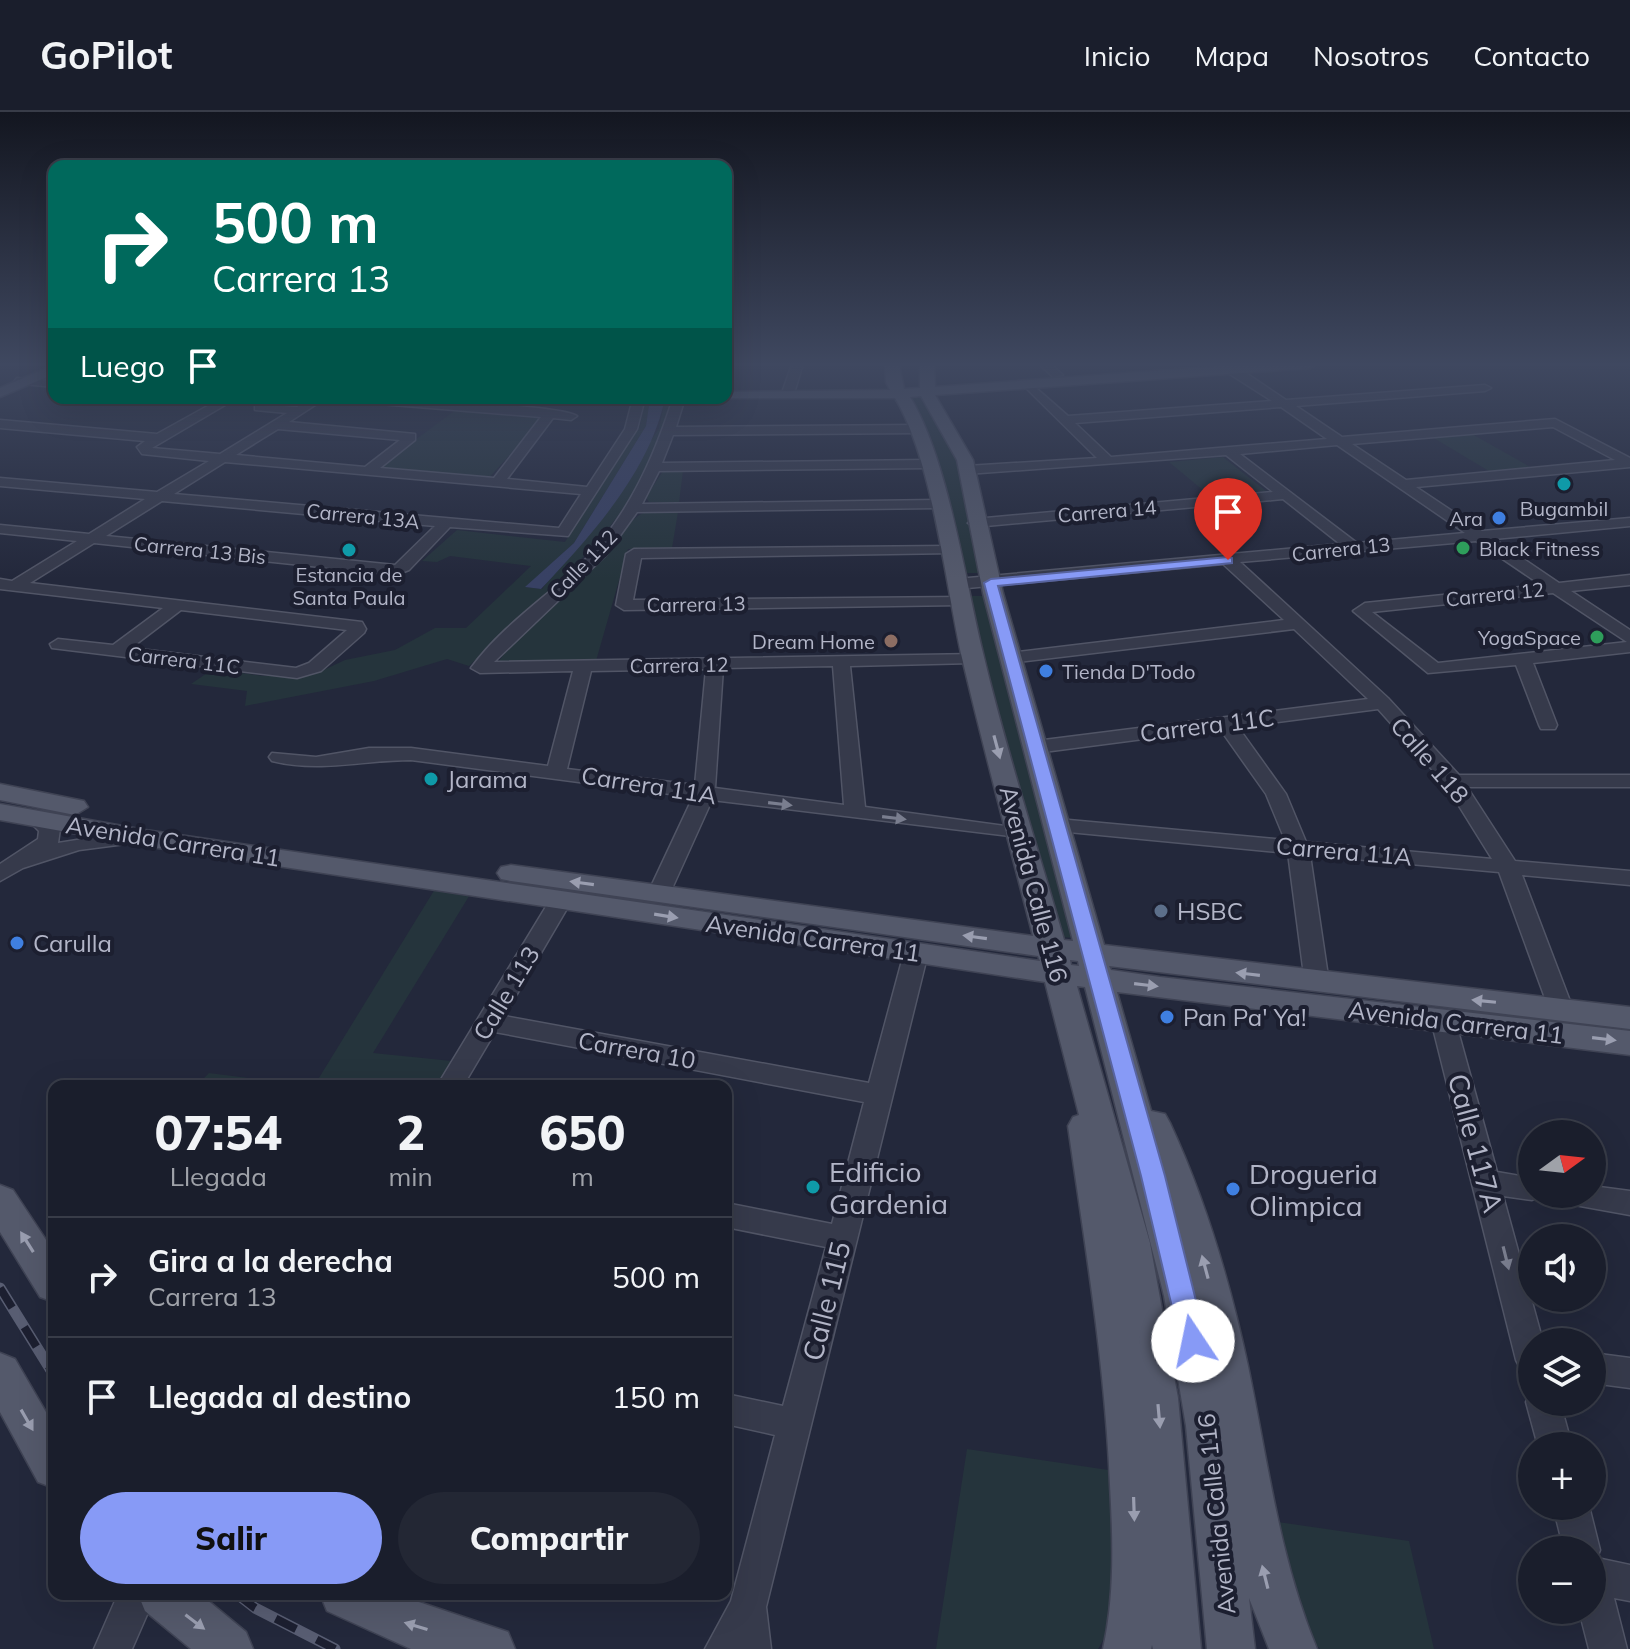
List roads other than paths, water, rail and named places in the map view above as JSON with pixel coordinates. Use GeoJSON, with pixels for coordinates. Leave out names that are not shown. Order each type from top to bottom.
{"type":"FeatureCollection","features":[{"type":"Feature","properties":{"kind":"main road","name":"Avenida Calle 116"},"geometry":{"type":"LineString","coordinates":[[921,436],[973,658],[1055,960],[1097,1043],[1134,1175],[1198,1363],[1231,1649]]}},
{"type":"Feature","properties":{"kind":"main road","name":"Avenida Calle 116"},"geometry":{"type":"LineString","coordinates":[[950,436],[967,470],[975,523],[1095,966],[1097,1043]]}},
{"type":"Feature","properties":{"kind":"main road","name":"Avenida Carrera 11"},"geometry":{"type":"LineString","coordinates":[[0,795],[85,815],[659,893],[1055,960],[1443,1020],[1630,1043]]}},
{"type":"Feature","properties":{"kind":"main road"},"geometry":{"type":"LineString","coordinates":[[0,795],[194,830]]}},
{"type":"Feature","properties":{"kind":"main road","name":"Avenida Carrera 11"},"geometry":{"type":"LineString","coordinates":[[0,812],[145,838],[916,953],[1055,960]]}},
{"type":"Feature","properties":{"kind":"main road","name":"Avenida Carrera 11"},"geometry":{"type":"LineString","coordinates":[[1095,966],[1317,983],[1630,1018]]}},
{"type":"Feature","properties":{"kind":"main road"},"geometry":{"type":"LineString","coordinates":[[1097,1043],[1083,1117],[1113,1289],[1133,1473],[1137,1586],[1127,1649]]}},
{"type":"Feature","properties":{"kind":"main road"},"geometry":{"type":"LineString","coordinates":[[1097,1043],[1166,1153],[1203,1260],[1235,1403],[1267,1587],[1293,1649]]}},
{"type":"Feature","properties":{"kind":"main road","name":"Avenida Calle 116"},"geometry":{"type":"LineString","coordinates":[[1134,1175],[1131,1243],[1157,1398],[1177,1649]]}},
{"type":"Feature","properties":{"kind":"main road"},"geometry":{"type":"LineString","coordinates":[[0,1200],[48,1276]]}},
{"type":"Feature","properties":{"kind":"main road"},"geometry":{"type":"LineString","coordinates":[[0,1372],[48,1456]]}},
{"type":"Feature","properties":{"kind":"main road"},"geometry":{"type":"LineString","coordinates":[[169,1600],[229,1649]]}},
{"type":"Feature","properties":{"kind":"main road"},"geometry":{"type":"LineString","coordinates":[[356,1600],[401,1622],[491,1649]]}},
{"type":"Feature","properties":{"kind":"street"},"geometry":{"type":"LineString","coordinates":[[132,436],[158,438]]}},
{"type":"Feature","properties":{"kind":"street"},"geometry":{"type":"LineString","coordinates":[[162,436],[143,447],[147,451],[590,491]]}},
{"type":"Feature","properties":{"kind":"street"},"geometry":{"type":"LineString","coordinates":[[0,595],[8,584],[166,496],[259,436]]}},
{"type":"Feature","properties":{"kind":"street"},"geometry":{"type":"LineString","coordinates":[[368,471],[411,437],[397,436]]}},
{"type":"Feature","properties":{"kind":"street"},"geometry":{"type":"LineString","coordinates":[[497,484],[534,436]]}},
{"type":"Feature","properties":{"kind":"street","name":"Calle 112"},"geometry":{"type":"LineString","coordinates":[[555,534],[566,531],[627,436]]}},
{"type":"Feature","properties":{"kind":"street","name":"Calle 112"},"geometry":{"type":"LineString","coordinates":[[480,668],[503,640],[599,553],[632,508],[667,436]]}},
{"type":"Feature","properties":{"kind":"street"},"geometry":{"type":"LineString","coordinates":[[1082,436],[1108,461]]}},
{"type":"Feature","properties":{"kind":"street"},"geometry":{"type":"LineString","coordinates":[[1334,436],[1629,638]]}},
{"type":"Feature","properties":{"kind":"street"},"geometry":{"type":"LineString","coordinates":[[967,470],[1404,436]]}},
{"type":"Feature","properties":{"kind":"street"},"geometry":{"type":"LineString","coordinates":[[1579,436],[1630,463]]}},
{"type":"Feature","properties":{"kind":"street"},"geometry":{"type":"LineString","coordinates":[[1229,451],[1354,548]]}},
{"type":"Feature","properties":{"kind":"street"},"geometry":{"type":"LineString","coordinates":[[1406,484],[1630,463]]}},
{"type":"Feature","properties":{"kind":"street"},"geometry":{"type":"LineString","coordinates":[[654,467],[929,464]]}},
{"type":"Feature","properties":{"kind":"street","name":"Carrera 13A"},"geometry":{"type":"LineString","coordinates":[[2,480],[555,534]]}},
{"type":"Feature","properties":{"kind":"street","name":"Carrera 14"},"geometry":{"type":"LineString","coordinates":[[975,523],[1286,495]]}},
{"type":"Feature","properties":{"kind":"street"},"geometry":{"type":"LineString","coordinates":[[632,508],[938,504]]}},
{"type":"Feature","properties":{"kind":"street","name":"Carrera 13"},"geometry":{"type":"LineString","coordinates":[[949,550],[634,554],[624,605],[958,592],[991,583],[1630,522]]}},
{"type":"Feature","properties":{"kind":"street","name":"Carrera 13 Bis"},"geometry":{"type":"LineString","coordinates":[[0,529],[399,570],[445,524]]}},
{"type":"Feature","properties":{"kind":"street","name":"Calle 118"},"geometry":{"type":"LineString","coordinates":[[1228,560],[1379,703],[1453,781],[1508,867],[1561,1009]]}},
{"type":"Feature","properties":{"kind":"street","name":"Carrera 12"},"geometry":{"type":"LineString","coordinates":[[1523,660],[1434,669],[1361,611],[1365,608],[1630,580]]}},
{"type":"Feature","properties":{"kind":"street"},"geometry":{"type":"LineString","coordinates":[[8,584],[179,604]]}},
{"type":"Feature","properties":{"kind":"street"},"geometry":{"type":"LineString","coordinates":[[116,651],[179,604]]}},
{"type":"Feature","properties":{"kind":"street","name":"Carrera 11C"},"geometry":{"type":"LineString","coordinates":[[58,644],[292,673],[310,670],[357,628],[179,604]]}},
{"type":"Feature","properties":{"kind":"street"},"geometry":{"type":"LineString","coordinates":[[1010,658],[1295,624]]}},
{"type":"Feature","properties":{"kind":"street"},"geometry":{"type":"LineString","coordinates":[[1548,725],[1523,660],[1629,638]]}},
{"type":"Feature","properties":{"kind":"street","name":"Carrera 12"},"geometry":{"type":"LineString","coordinates":[[480,668],[973,658]]}},
{"type":"Feature","properties":{"kind":"street"},"geometry":{"type":"LineString","coordinates":[[841,662],[855,813]]}},
{"type":"Feature","properties":{"kind":"street"},"geometry":{"type":"LineString","coordinates":[[659,893],[704,794],[715,665]]}},
{"type":"Feature","properties":{"kind":"street"},"geometry":{"type":"LineString","coordinates":[[557,771],[583,667]]}},
{"type":"Feature","properties":{"kind":"street","name":"Carrera 11C"},"geometry":{"type":"LineString","coordinates":[[1036,747],[1379,703]]}},
{"type":"Feature","properties":{"kind":"street"},"geometry":{"type":"LineString","coordinates":[[1225,723],[1276,793],[1297,847],[1317,983]]}},
{"type":"Feature","properties":{"kind":"street","name":"Carrera 11A"},"geometry":{"type":"LineString","coordinates":[[279,757],[316,763],[369,754],[411,754],[1020,834]]}},
{"type":"Feature","properties":{"kind":"street"},"geometry":{"type":"LineString","coordinates":[[1453,781],[1630,781]]}},
{"type":"Feature","properties":{"kind":"street"},"geometry":{"type":"LineString","coordinates":[[0,874],[48,842],[50,829],[34,819]]}},
{"type":"Feature","properties":{"kind":"street","name":"Carrera 11A"},"geometry":{"type":"LineString","coordinates":[[1058,825],[1630,878]]}},
{"type":"Feature","properties":{"kind":"street"},"geometry":{"type":"LineString","coordinates":[[22,862],[94,840],[145,838]]}},
{"type":"Feature","properties":{"kind":"street","name":"Calle 113"},"geometry":{"type":"LineString","coordinates":[[454,1080],[561,900]]}},
{"type":"Feature","properties":{"kind":"street","name":"Calle 115"},"geometry":{"type":"LineString","coordinates":[[724,1649],[734,1638],[749,1603],[916,953]]}},
{"type":"Feature","properties":{"kind":"street","name":"Calle 117A"},"geometry":{"type":"LineString","coordinates":[[1443,1020],[1524,1328]]}},
{"type":"Feature","properties":{"kind":"street","name":"Carrera 10"},"geometry":{"type":"LineString","coordinates":[[489,1022],[879,1095]]}},
{"type":"Feature","properties":{"kind":"street"},"geometry":{"type":"LineString","coordinates":[[1486,1182],[1518,1187]]}},
{"type":"Feature","properties":{"kind":"street"},"geometry":{"type":"LineString","coordinates":[[1606,1200],[1630,1203]]}},
{"type":"Feature","properties":{"kind":"street"},"geometry":{"type":"LineString","coordinates":[[732,1216],[843,1238]]}},
{"type":"Feature","properties":{"kind":"street"},"geometry":{"type":"LineString","coordinates":[[1606,1370],[1630,1373]]}},
{"type":"Feature","properties":{"kind":"street"},"geometry":{"type":"LineString","coordinates":[[732,1410],[795,1424]]}},
{"type":"Feature","properties":{"kind":"street"},"geometry":{"type":"LineString","coordinates":[[1606,1579],[1630,1583]]}},
{"type":"Feature","properties":{"kind":"street"},"geometry":{"type":"LineString","coordinates":[[113,1649],[134,1600]]}},
{"type":"Feature","properties":{"kind":"street","name":"Calle 115"},"geometry":{"type":"LineString","coordinates":[[749,1603],[752,1649]]}},
{"type":"Feature","properties":{"kind":"street"},"geometry":{"type":"LineString","coordinates":[[1602,1624],[1608,1649]]}},
{"type":"Feature","properties":{"kind":"water"},"geometry":{"type":"Polygon","coordinates":[[[640,436],[652,436],[632,477],[598,525],[541,589],[525,587],[574,543],[640,436]]]}},
{"type":"Feature","properties":{"kind":"railway"},"geometry":{"type":"LineString","coordinates":[[0,1288],[48,1365]]}},
{"type":"Feature","properties":{"kind":"railway"},"geometry":{"type":"LineString","coordinates":[[245,1600],[335,1649]]}},
{"type":"Feature","properties":{"kind":"place","name":"Bugambil"},"geometry":{"type":"Point","coordinates":[1564,484]}},
{"type":"Feature","properties":{"kind":"place","name":"Ara"},"geometry":{"type":"Point","coordinates":[1499,518]}},
{"type":"Feature","properties":{"kind":"place","name":"Black Fitness"},"geometry":{"type":"Point","coordinates":[1463,548]}},
{"type":"Feature","properties":{"kind":"place","name":"Estancia de Santa Paula"},"geometry":{"type":"Point","coordinates":[349,550]}},
{"type":"Feature","properties":{"kind":"place","name":"YogaSpace"},"geometry":{"type":"Point","coordinates":[1597,637]}},
{"type":"Feature","properties":{"kind":"place","name":"Dream Home"},"geometry":{"type":"Point","coordinates":[891,641]}},
{"type":"Feature","properties":{"kind":"place","name":"Tienda D'Todo"},"geometry":{"type":"Point","coordinates":[1046,671]}},
{"type":"Feature","properties":{"kind":"place","name":"Jarama"},"geometry":{"type":"Point","coordinates":[431,779]}},
{"type":"Feature","properties":{"kind":"place","name":"HSBC"},"geometry":{"type":"Point","coordinates":[1161,911]}},
{"type":"Feature","properties":{"kind":"place","name":"Carulla"},"geometry":{"type":"Point","coordinates":[17,943]}},
{"type":"Feature","properties":{"kind":"place","name":"Pan Pa' Ya!"},"geometry":{"type":"Point","coordinates":[1167,1017]}},
{"type":"Feature","properties":{"kind":"place","name":"Edificio Gardenia"},"geometry":{"type":"Point","coordinates":[813,1187]}},
{"type":"Feature","properties":{"kind":"place","name":"Drogueria Olimpica"},"geometry":{"type":"Point","coordinates":[1233,1189]}}]}
